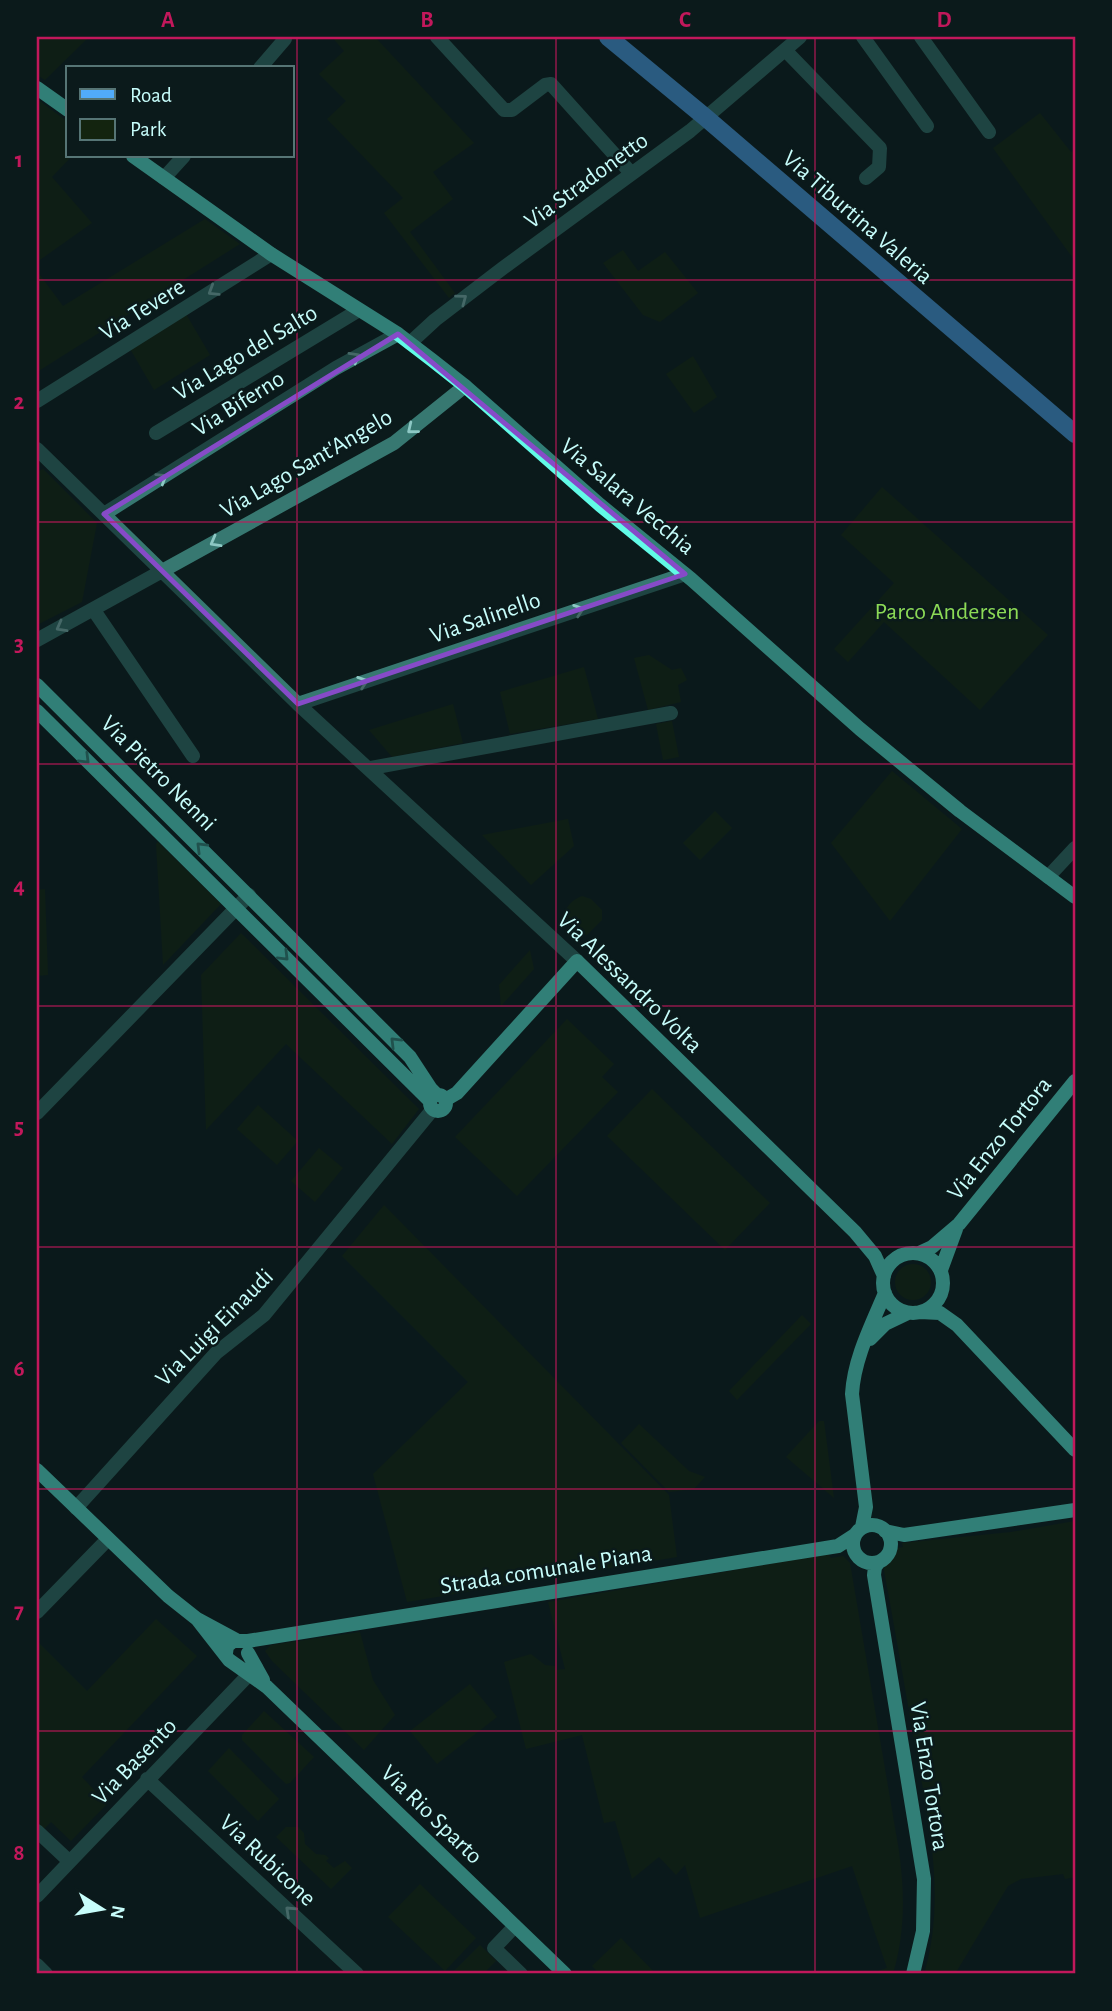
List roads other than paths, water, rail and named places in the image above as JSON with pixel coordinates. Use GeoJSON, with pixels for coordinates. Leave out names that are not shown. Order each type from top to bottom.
{"type":"FeatureCollection","features":[{"type":"Feature","properties":{"kind":"main road","name":"Via Tiburtina Valeria"},"geometry":{"type":"LineString","coordinates":[[608,37],[1075,434]]}},
{"type":"Feature","properties":{"kind":"street"},"geometry":{"type":"LineString","coordinates":[[437,37],[504,110],[512,110],[545,85],[551,85],[632,173]]}},
{"type":"Feature","properties":{"kind":"street","name":"Via Stradonetto"},"geometry":{"type":"LineString","coordinates":[[404,339],[435,320],[668,149],[800,37]]}},
{"type":"Feature","properties":{"kind":"street"},"geometry":{"type":"LineString","coordinates":[[863,37],[927,126]]}},
{"type":"Feature","properties":{"kind":"street"},"geometry":{"type":"LineString","coordinates":[[921,37],[989,132]]}},
{"type":"Feature","properties":{"kind":"street"},"geometry":{"type":"LineString","coordinates":[[262,66],[285,39]]}},
{"type":"Feature","properties":{"kind":"street"},"geometry":{"type":"LineString","coordinates":[[785,50],[880,148],[878,167],[866,178]]}},
{"type":"Feature","properties":{"kind":"street"},"geometry":{"type":"LineString","coordinates":[[37,88],[66,109]]}},
{"type":"Feature","properties":{"kind":"street","name":"Via Salara Vecchia"},"geometry":{"type":"LineString","coordinates":[[136,158],[271,254],[404,339],[465,386],[600,505],[685,574],[860,729],[960,811],[1075,897]]}},
{"type":"Feature","properties":{"kind":"street"},"geometry":{"type":"LineString","coordinates":[[164,178],[182,158]]}},
{"type":"Feature","properties":{"kind":"street","name":"Via Tevere"},"geometry":{"type":"LineString","coordinates":[[37,401],[271,254]]}},
{"type":"Feature","properties":{"kind":"street","name":"Via Lago del Salto"},"geometry":{"type":"LineString","coordinates":[[156,433],[359,310]]}},
{"type":"Feature","properties":{"kind":"street","name":"Via Biferno"},"geometry":{"type":"LineString","coordinates":[[104,514],[336,368],[404,339]]}},
{"type":"Feature","properties":{"kind":"street","name":"Via Lago Sant'Angelo"},"geometry":{"type":"LineString","coordinates":[[164,570],[394,443],[465,386]]}},
{"type":"Feature","properties":{"kind":"street","name":"Via Alessandro Volta"},"geometry":{"type":"LineString","coordinates":[[37,449],[164,570],[298,704],[371,768],[577,961],[855,1232],[875,1256],[884,1276]]}},
{"type":"Feature","properties":{"kind":"street"},"geometry":{"type":"LineString","coordinates":[[37,640],[164,570]]}},
{"type":"Feature","properties":{"kind":"street","name":"Via Salinello"},"geometry":{"type":"LineString","coordinates":[[298,704],[685,574]]}},
{"type":"Feature","properties":{"kind":"street"},"geometry":{"type":"LineString","coordinates":[[93,609],[193,756]]}},
{"type":"Feature","properties":{"kind":"street","name":"Via Pietro Nenni"},"geometry":{"type":"LineString","coordinates":[[37,685],[410,1058],[436,1101]]}},
{"type":"Feature","properties":{"kind":"street","name":"Via Pietro Nenni"},"geometry":{"type":"LineString","coordinates":[[37,711],[436,1101]]}},
{"type":"Feature","properties":{"kind":"street"},"geometry":{"type":"LineString","coordinates":[[371,768],[671,713]]}},
{"type":"Feature","properties":{"kind":"street"},"geometry":{"type":"LineString","coordinates":[[1048,877],[1075,848]]}},
{"type":"Feature","properties":{"kind":"street"},"geometry":{"type":"LineString","coordinates":[[37,1113],[249,895]]}},
{"type":"Feature","properties":{"kind":"street"},"geometry":{"type":"LineString","coordinates":[[436,1101],[457,1093],[577,961]]}},
{"type":"Feature","properties":{"kind":"street","name":"Via Enzo Tortora"},"geometry":{"type":"LineString","coordinates":[[919,1253],[932,1247],[959,1224],[1075,1081]]}},
{"type":"Feature","properties":{"kind":"street","name":"Via Luigi Einaudi"},"geometry":{"type":"LineString","coordinates":[[76,1508],[216,1353],[264,1315],[436,1101]]}},
{"type":"Feature","properties":{"kind":"street","name":"Via Enzo Tortora"},"geometry":{"type":"LineString","coordinates":[[940,1270],[959,1224]]}},
{"type":"Feature","properties":{"kind":"street","name":"Via Alessandro Volta"},"geometry":{"type":"LineString","coordinates":[[855,1232],[883,1249],[904,1255]]}},
{"type":"Feature","properties":{"kind":"street"},"geometry":{"type":"LineString","coordinates":[[864,1345],[885,1324],[934,1305],[942,1291],[943,1277],[928,1256],[919,1253],[904,1255],[891,1263],[884,1276],[885,1293],[864,1345],[855,1370],[852,1394],[866,1507],[874,1533],[888,1554],[871,1562],[857,1557],[853,1550],[874,1533]]}},
{"type":"Feature","properties":{"kind":"street"},"geometry":{"type":"LineString","coordinates":[[942,1291],[957,1325]]}},
{"type":"Feature","properties":{"kind":"street"},"geometry":{"type":"LineString","coordinates":[[885,1293],[890,1302],[914,1312],[940,1313],[957,1325],[1075,1450]]}},
{"type":"Feature","properties":{"kind":"street","name":"Via Rio Sparto"},"geometry":{"type":"LineString","coordinates":[[37,1470],[168,1596],[197,1619],[565,1974]]}},
{"type":"Feature","properties":{"kind":"street","name":"Strada comunale Piana"},"geometry":{"type":"LineString","coordinates":[[242,1665],[227,1646],[243,1646],[262,1638],[838,1546],[874,1533],[904,1535],[1075,1510]]}},
{"type":"Feature","properties":{"kind":"street"},"geometry":{"type":"LineString","coordinates":[[37,1612],[108,1539]]}},
{"type":"Feature","properties":{"kind":"street","name":"Strada comunale Piana"},"geometry":{"type":"LineString","coordinates":[[838,1546],[853,1550]]}},
{"type":"Feature","properties":{"kind":"street","name":"Via Enzo Tortora"},"geometry":{"type":"LineString","coordinates":[[871,1562],[924,1879],[923,1931],[913,1974]]}},
{"type":"Feature","properties":{"kind":"street","name":"Via Rio Sparto"},"geometry":{"type":"LineString","coordinates":[[197,1619],[243,1646],[242,1665]]}},
{"type":"Feature","properties":{"kind":"street","name":"Via Basento"},"geometry":{"type":"LineString","coordinates":[[37,1896],[231,1692],[242,1665]]}},
{"type":"Feature","properties":{"kind":"street","name":"Via Rubicone"},"geometry":{"type":"LineString","coordinates":[[147,1779],[357,1974]]}},
{"type":"Feature","properties":{"kind":"street"},"geometry":{"type":"LineString","coordinates":[[37,1830],[69,1861]]}},
{"type":"Feature","properties":{"kind":"street"},"geometry":{"type":"LineString","coordinates":[[515,1926],[494,1948],[521,1974]]}},
{"type":"Feature","properties":{"kind":"street"},"geometry":{"type":"LineString","coordinates":[[37,1965],[47,1974]]}},
{"type":"Feature","properties":{"kind":"park label","name":"Parco Andersen"},"geometry":{"type":"Point","coordinates":[947,611]}}]}
